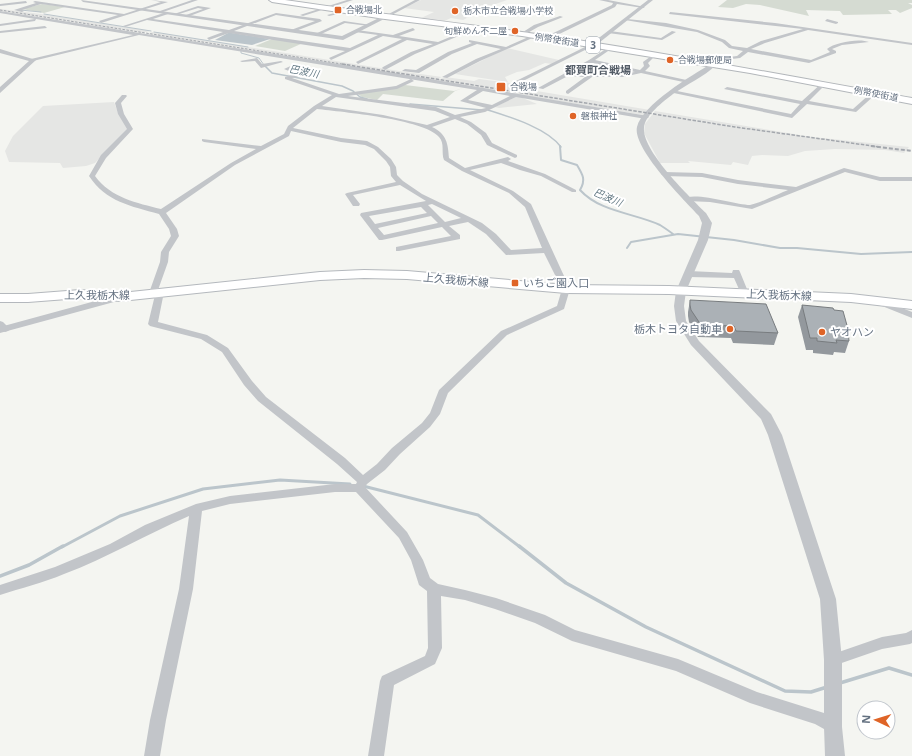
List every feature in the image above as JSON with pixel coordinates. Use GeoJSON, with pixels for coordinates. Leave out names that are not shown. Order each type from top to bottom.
{"type":"FeatureCollection","features":[{"type":"Feature","properties":{"kind":"main road","name":"例幣使街道"},"geometry":{"type":"LineString","coordinates":[[272,0],[327,12],[346,11],[522,34],[593,45],[823,84],[912,101]]}},
{"type":"Feature","properties":{"kind":"main road","name":"上久我栃木線"},"geometry":{"type":"LineString","coordinates":[[0,299],[80,294],[121,297],[320,276],[364,274],[407,275],[566,289],[824,296],[876,300],[912,305]]}},
{"type":"Feature","properties":{"kind":"street"},"geometry":{"type":"LineString","coordinates":[[101,22],[166,2],[153,0]]}},
{"type":"Feature","properties":{"kind":"street"},"geometry":{"type":"LineString","coordinates":[[159,12],[196,0]]}},
{"type":"Feature","properties":{"kind":"street"},"geometry":{"type":"LineString","coordinates":[[296,17],[327,12],[351,0]]}},
{"type":"Feature","properties":{"kind":"street"},"geometry":{"type":"LineString","coordinates":[[326,46],[418,0]]}},
{"type":"Feature","properties":{"kind":"street"},"geometry":{"type":"LineString","coordinates":[[600,0],[643,7]]}},
{"type":"Feature","properties":{"kind":"street"},"geometry":{"type":"LineString","coordinates":[[515,83],[593,45],[651,0]]}},
{"type":"Feature","properties":{"kind":"street"},"geometry":{"type":"LineString","coordinates":[[0,5],[29,1],[124,15]]}},
{"type":"Feature","properties":{"kind":"street"},"geometry":{"type":"LineString","coordinates":[[82,1],[343,38]]}},
{"type":"Feature","properties":{"kind":"street"},"geometry":{"type":"LineString","coordinates":[[41,3],[16,10],[54,15]]}},
{"type":"Feature","properties":{"kind":"street"},"geometry":{"type":"LineString","coordinates":[[63,6],[73,3]]}},
{"type":"Feature","properties":{"kind":"street"},"geometry":{"type":"LineString","coordinates":[[547,38],[600,14],[614,6],[615,3]]}},
{"type":"Feature","properties":{"kind":"street"},"geometry":{"type":"LineString","coordinates":[[176,14],[198,7],[209,8],[187,16]]}},
{"type":"Feature","properties":{"kind":"street"},"geometry":{"type":"LineString","coordinates":[[0,12],[47,18],[646,117]]}},
{"type":"Feature","properties":{"kind":"street"},"geometry":{"type":"LineString","coordinates":[[125,26],[167,13]]}},
{"type":"Feature","properties":{"kind":"street"},"geometry":{"type":"LineString","coordinates":[[670,13],[768,23],[912,44]]}},
{"type":"Feature","properties":{"kind":"street"},"geometry":{"type":"LineString","coordinates":[[210,39],[276,14],[320,20],[294,31]]}},
{"type":"Feature","properties":{"kind":"street"},"geometry":{"type":"LineString","coordinates":[[13,23],[26,15]]}},
{"type":"Feature","properties":{"kind":"street"},"geometry":{"type":"LineString","coordinates":[[163,28],[195,17]]}},
{"type":"Feature","properties":{"kind":"street"},"geometry":{"type":"LineString","coordinates":[[522,34],[536,26],[560,17]]}},
{"type":"Feature","properties":{"kind":"street"},"geometry":{"type":"LineString","coordinates":[[0,25],[47,18]]}},
{"type":"Feature","properties":{"kind":"street"},"geometry":{"type":"LineString","coordinates":[[263,19],[278,21]]}},
{"type":"Feature","properties":{"kind":"street"},"geometry":{"type":"LineString","coordinates":[[146,20],[351,50]]}},
{"type":"Feature","properties":{"kind":"street"},"geometry":{"type":"LineString","coordinates":[[627,20],[680,26],[723,40],[731,47],[809,61],[834,52],[829,49],[841,44],[882,40]]}},
{"type":"Feature","properties":{"kind":"street"},"geometry":{"type":"LineString","coordinates":[[827,20],[836,23]]}},
{"type":"Feature","properties":{"kind":"street"},"geometry":{"type":"LineString","coordinates":[[94,21],[113,24]]}},
{"type":"Feature","properties":{"kind":"street"},"geometry":{"type":"LineString","coordinates":[[317,34],[344,22],[369,25]]}},
{"type":"Feature","properties":{"kind":"street"},"geometry":{"type":"LineString","coordinates":[[300,24],[307,25]]}},
{"type":"Feature","properties":{"kind":"street"},"geometry":{"type":"LineString","coordinates":[[119,25],[140,28]]}},
{"type":"Feature","properties":{"kind":"street"},"geometry":{"type":"LineString","coordinates":[[0,32],[45,27]]}},
{"type":"Feature","properties":{"kind":"street"},"geometry":{"type":"LineString","coordinates":[[385,68],[426,48],[476,28]]}},
{"type":"Feature","properties":{"kind":"street"},"geometry":{"type":"LineString","coordinates":[[395,36],[413,29]]}},
{"type":"Feature","properties":{"kind":"street"},"geometry":{"type":"LineString","coordinates":[[810,29],[772,39],[747,50],[738,57],[723,59],[713,65],[672,92],[660,102],[646,117],[640,127],[640,134],[664,174],[703,215],[707,223],[704,237],[681,291],[679,313],[684,328],[766,417],[775,435],[828,599],[833,664],[833,721],[835,756]]}},
{"type":"Feature","properties":{"kind":"street"},"geometry":{"type":"LineString","coordinates":[[151,32],[154,31],[232,43]]}},
{"type":"Feature","properties":{"kind":"street"},"geometry":{"type":"LineString","coordinates":[[357,31],[439,43]]}},
{"type":"Feature","properties":{"kind":"street"},"geometry":{"type":"LineString","coordinates":[[610,32],[662,39],[674,32]]}},
{"type":"Feature","properties":{"kind":"street"},"geometry":{"type":"LineString","coordinates":[[0,51],[33,60],[142,34]]}},
{"type":"Feature","properties":{"kind":"street"},"geometry":{"type":"LineString","coordinates":[[331,59],[382,35]]}},
{"type":"Feature","properties":{"kind":"street"},"geometry":{"type":"LineString","coordinates":[[444,77],[505,48],[535,36]]}},
{"type":"Feature","properties":{"kind":"street"},"geometry":{"type":"LineString","coordinates":[[454,37],[505,48]]}},
{"type":"Feature","properties":{"kind":"street"},"geometry":{"type":"LineString","coordinates":[[358,64],[407,38]]}},
{"type":"Feature","properties":{"kind":"street"},"geometry":{"type":"LineString","coordinates":[[254,46],[358,64],[416,72],[450,53],[477,42]]}},
{"type":"Feature","properties":{"kind":"street"},"geometry":{"type":"LineString","coordinates":[[308,47],[314,44]]}},
{"type":"Feature","properties":{"kind":"street"},"geometry":{"type":"LineString","coordinates":[[464,47],[479,50]]}},
{"type":"Feature","properties":{"kind":"street"},"geometry":{"type":"LineString","coordinates":[[426,48],[438,50]]}},
{"type":"Feature","properties":{"kind":"street"},"geometry":{"type":"LineString","coordinates":[[541,88],[591,61],[609,48]]}},
{"type":"Feature","properties":{"kind":"street"},"geometry":{"type":"LineString","coordinates":[[444,52],[450,53]]}},
{"type":"Feature","properties":{"kind":"street"},"geometry":{"type":"LineString","coordinates":[[486,52],[494,53]]}},
{"type":"Feature","properties":{"kind":"street"},"geometry":{"type":"LineString","coordinates":[[568,74],[590,76],[628,75],[642,72],[647,66],[645,63],[654,55]]}},
{"type":"Feature","properties":{"kind":"street"},"geometry":{"type":"LineString","coordinates":[[242,61],[257,59],[262,66],[291,58]]}},
{"type":"Feature","properties":{"kind":"street"},"geometry":{"type":"LineString","coordinates":[[0,91],[33,60]]}},
{"type":"Feature","properties":{"kind":"street"},"geometry":{"type":"LineString","coordinates":[[562,60],[569,62]]}},
{"type":"Feature","properties":{"kind":"street"},"geometry":{"type":"LineString","coordinates":[[591,61],[688,81]]}},
{"type":"Feature","properties":{"kind":"street"},"geometry":{"type":"LineString","coordinates":[[281,62],[411,81],[428,80]]}},
{"type":"Feature","properties":{"kind":"street"},"geometry":{"type":"LineString","coordinates":[[577,63],[584,64]]}},
{"type":"Feature","properties":{"kind":"street"},"geometry":{"type":"LineString","coordinates":[[297,65],[287,68],[302,74],[287,78],[338,95],[369,101],[429,107],[469,123],[484,134],[489,144],[515,156],[503,161],[464,170]]}},
{"type":"Feature","properties":{"kind":"street"},"geometry":{"type":"LineString","coordinates":[[568,92],[590,76]]}},
{"type":"Feature","properties":{"kind":"street"},"geometry":{"type":"LineString","coordinates":[[162,212],[232,164],[286,135],[290,127],[316,107],[338,95],[397,87],[411,81]]}},
{"type":"Feature","properties":{"kind":"street"},"geometry":{"type":"LineString","coordinates":[[672,92],[792,116],[823,84]]}},
{"type":"Feature","properties":{"kind":"street"},"geometry":{"type":"LineString","coordinates":[[727,89],[854,111],[873,94]]}},
{"type":"Feature","properties":{"kind":"street"},"geometry":{"type":"LineString","coordinates":[[482,90],[463,101],[493,107]]}},
{"type":"Feature","properties":{"kind":"street"},"geometry":{"type":"LineString","coordinates":[[428,127],[455,117],[493,107],[516,95]]}},
{"type":"Feature","properties":{"kind":"street"},"geometry":{"type":"LineString","coordinates":[[124,96],[118,103],[121,114],[130,129],[95,166],[92,176],[97,184],[109,193],[134,205],[162,212],[175,233],[175,236],[165,252],[156,293],[153,324],[204,337],[225,350],[248,383],[262,398],[301,432],[341,461],[361,485],[380,512],[403,534],[417,560],[424,582],[434,589],[465,595],[496,604],[540,619],[572,635],[678,665],[755,698],[833,721]]}},
{"type":"Feature","properties":{"kind":"street"},"geometry":{"type":"LineString","coordinates":[[0,590],[59,571],[149,528],[196,508],[230,500],[361,485],[381,468],[396,451],[426,425],[435,414],[443,392],[504,332],[561,307],[566,289],[528,206],[511,192],[464,170],[446,159],[445,141],[440,134],[428,127],[404,121],[316,107]]}},
{"type":"Feature","properties":{"kind":"street"},"geometry":{"type":"LineString","coordinates":[[289,129],[341,140],[368,143],[389,160],[393,167],[394,176],[400,183],[485,229],[509,253],[547,250]]}},
{"type":"Feature","properties":{"kind":"street"},"geometry":{"type":"LineString","coordinates":[[204,140],[261,148]]}},
{"type":"Feature","properties":{"kind":"street"},"geometry":{"type":"LineString","coordinates":[[503,161],[522,169],[543,175],[574,191]]}},
{"type":"Feature","properties":{"kind":"street"},"geometry":{"type":"LineString","coordinates":[[687,199],[710,200],[752,207],[844,170],[880,179],[912,179]]}},
{"type":"Feature","properties":{"kind":"street"},"geometry":{"type":"LineString","coordinates":[[664,174],[702,175],[796,189]]}},
{"type":"Feature","properties":{"kind":"street"},"geometry":{"type":"LineString","coordinates":[[356,204],[350,194],[400,183]]}},
{"type":"Feature","properties":{"kind":"street"},"geometry":{"type":"LineString","coordinates":[[434,202],[364,215],[382,238],[469,219]]}},
{"type":"Feature","properties":{"kind":"street"},"geometry":{"type":"LineString","coordinates":[[399,249],[457,237],[422,204]]}},
{"type":"Feature","properties":{"kind":"street"},"geometry":{"type":"LineString","coordinates":[[373,227],[432,214]]}},
{"type":"Feature","properties":{"kind":"street"},"geometry":{"type":"LineString","coordinates":[[689,274],[737,274],[745,294]]}},
{"type":"Feature","properties":{"kind":"street"},"geometry":{"type":"LineString","coordinates":[[2,328],[121,297]]}},
{"type":"Feature","properties":{"kind":"street"},"geometry":{"type":"LineString","coordinates":[[876,300],[912,315]]}},
{"type":"Feature","properties":{"kind":"street"},"geometry":{"type":"LineString","coordinates":[[152,756],[158,720],[186,589],[196,508]]}},
{"type":"Feature","properties":{"kind":"street"},"geometry":{"type":"LineString","coordinates":[[376,756],[387,680],[430,660],[435,648],[434,589]]}},
{"type":"Feature","properties":{"kind":"street"},"geometry":{"type":"LineString","coordinates":[[833,664],[882,643],[910,638],[912,636]]}},
{"type":"Feature","properties":{"kind":"shaded area","name":"栃木市立合戦場小学校"},"geometry":{"type":"Polygon","coordinates":[[[421,0],[507,0],[490,6],[463,20],[451,18],[440,23],[417,20],[434,12],[404,8],[421,0]]]}},
{"type":"Feature","properties":{"kind":"shaded area"},"geometry":{"type":"Polygon","coordinates":[[[727,0],[912,0],[912,3],[908,3],[912,5],[912,8],[900,13],[896,10],[888,10],[892,14],[843,15],[840,11],[806,10],[809,16],[760,5],[746,4],[733,8],[718,7],[727,0]]]}},
{"type":"Feature","properties":{"kind":"shaded area"},"geometry":{"type":"Polygon","coordinates":[[[42,4],[65,7],[44,13],[22,9],[42,4]]]}},
{"type":"Feature","properties":{"kind":"shaded area"},"geometry":{"type":"Polygon","coordinates":[[[0,9],[150,31],[141,33],[0,11],[0,9]]]}},
{"type":"Feature","properties":{"kind":"shaded area"},"geometry":{"type":"Polygon","coordinates":[[[153,32],[442,77],[435,80],[145,34],[153,32]]]}},
{"type":"Feature","properties":{"kind":"shaded area"},"geometry":{"type":"Polygon","coordinates":[[[228,33],[270,39],[252,45],[215,40],[228,33]]]}},
{"type":"Feature","properties":{"kind":"shaded area"},"geometry":{"type":"Polygon","coordinates":[[[272,39],[303,43],[285,51],[255,46],[272,39]]]}},
{"type":"Feature","properties":{"kind":"shaded area"},"geometry":{"type":"Polygon","coordinates":[[[507,48],[559,60],[552,64],[545,63],[529,70],[517,72],[505,77],[508,82],[455,74],[507,48]]]}},
{"type":"Feature","properties":{"kind":"shaded area"},"geometry":{"type":"Polygon","coordinates":[[[445,77],[474,81],[479,79],[517,84],[513,87],[650,110],[643,115],[435,81],[445,77]]]}},
{"type":"Feature","properties":{"kind":"shaded area"},"geometry":{"type":"Polygon","coordinates":[[[405,85],[454,91],[463,88],[455,91],[443,101],[383,94],[377,100],[362,97],[357,93],[405,85]]]}},
{"type":"Feature","properties":{"kind":"shaded area"},"geometry":{"type":"Polygon","coordinates":[[[518,96],[537,104],[499,108],[495,107],[518,96]]]}},
{"type":"Feature","properties":{"kind":"shaded area"},"geometry":{"type":"Polygon","coordinates":[[[114,102],[118,113],[128,129],[95,163],[86,166],[63,168],[60,163],[9,162],[5,151],[13,136],[43,106],[114,102]]]}},
{"type":"Feature","properties":{"kind":"shaded area"},"geometry":{"type":"Polygon","coordinates":[[[655,111],[812,137],[909,147],[904,153],[885,150],[835,149],[805,151],[788,156],[752,156],[748,165],[733,162],[731,165],[688,161],[690,163],[660,163],[644,133],[645,124],[655,111]]]}},
{"type":"Feature","properties":{"kind":"building"},"geometry":{"type":"Polygon","coordinates":[[[690,300],[766,304],[778,333],[736,331],[734,326],[701,325],[691,310],[690,300]]]}},
{"type":"Feature","properties":{"kind":"building"},"geometry":{"type":"Polygon","coordinates":[[[802,305],[833,308],[834,310],[843,311],[848,329],[849,341],[836,340],[837,343],[817,341],[817,338],[810,338],[802,305]]]}},
{"type":"Feature","properties":{"kind":"waterway","name":"巴波川"},"geometry":{"type":"LineString","coordinates":[[20,10],[41,12]]}},
{"type":"Feature","properties":{"kind":"waterway","name":"巴波川"},"geometry":{"type":"LineString","coordinates":[[44,14],[151,31]]}},
{"type":"Feature","properties":{"kind":"waterway","name":"巴波川"},"geometry":{"type":"LineString","coordinates":[[154,32],[248,47]]}},
{"type":"Feature","properties":{"kind":"waterway","name":"巴波川"},"geometry":{"type":"LineString","coordinates":[[241,51],[241,53],[259,58],[264,65]]}},
{"type":"Feature","properties":{"kind":"waterway","name":"巴波川"},"geometry":{"type":"LineString","coordinates":[[265,66],[272,73],[342,86],[353,91],[360,97],[367,99]]}},
{"type":"Feature","properties":{"kind":"waterway","name":"巴波川"},"geometry":{"type":"LineString","coordinates":[[410,104],[482,110]]}},
{"type":"Feature","properties":{"kind":"waterway","name":"巴波川"},"geometry":{"type":"LineString","coordinates":[[488,110],[538,129],[555,140],[561,147]]}},
{"type":"Feature","properties":{"kind":"waterway","name":"巴波川"},"geometry":{"type":"LineString","coordinates":[[560,146],[561,160],[577,165],[581,172],[583,183],[580,190],[588,197],[607,208],[660,225],[673,234]]}},
{"type":"Feature","properties":{"kind":"waterway","name":"巴波川"},"geometry":{"type":"LineString","coordinates":[[627,248],[631,242],[678,234],[734,240],[780,248],[797,248],[861,254],[912,252]]}},
{"type":"Feature","properties":{"kind":"waterway"},"geometry":{"type":"LineString","coordinates":[[62,547],[120,516],[203,489],[280,480],[350,484]]}},
{"type":"Feature","properties":{"kind":"waterway"},"geometry":{"type":"LineString","coordinates":[[363,486],[478,515],[520,547]]}},
{"type":"Feature","properties":{"kind":"waterway"},"geometry":{"type":"LineString","coordinates":[[0,576],[29,565],[63,546]]}},
{"type":"Feature","properties":{"kind":"waterway"},"geometry":{"type":"LineString","coordinates":[[519,546],[566,583],[646,627],[785,691],[811,692],[827,687]]}},
{"type":"Feature","properties":{"kind":"waterway"},"geometry":{"type":"LineString","coordinates":[[840,683],[889,668],[912,675]]}},
{"type":"Feature","properties":{"kind":"railway"},"geometry":{"type":"LineString","coordinates":[[0,10],[348,65]]}},
{"type":"Feature","properties":{"kind":"railway"},"geometry":{"type":"LineString","coordinates":[[342,64],[735,127],[880,147]]}},
{"type":"Feature","properties":{"kind":"railway"},"geometry":{"type":"LineString","coordinates":[[871,146],[912,151]]}},
{"type":"Feature","properties":{"kind":"place","name":"合戦場北"},"geometry":{"type":"Point","coordinates":[338,10]}},
{"type":"Feature","properties":{"kind":"place","name":"栃木市立合戦場小学校"},"geometry":{"type":"Point","coordinates":[455,11]}},
{"type":"Feature","properties":{"kind":"place","name":"旬鮮めん不二屋"},"geometry":{"type":"Point","coordinates":[515,31]}},
{"type":"Feature","properties":{"kind":"place","name":"合戦場郵便局"},"geometry":{"type":"Point","coordinates":[670,60]}},
{"type":"Feature","properties":{"kind":"place","name":"合戦場"},"geometry":{"type":"Point","coordinates":[501,87]}},
{"type":"Feature","properties":{"kind":"place","name":"磐根神社"},"geometry":{"type":"Point","coordinates":[573,116]}},
{"type":"Feature","properties":{"kind":"place","name":"いちご園入口"},"geometry":{"type":"Point","coordinates":[515,283]}},
{"type":"Feature","properties":{"kind":"place","name":"栃木トヨタ自動車"},"geometry":{"type":"Point","coordinates":[730,329]}},
{"type":"Feature","properties":{"kind":"place","name":"ヤオハン"},"geometry":{"type":"Point","coordinates":[822,332]}},
{"type":"Feature","properties":{"kind":"district","name":"都賀町合戦場"},"geometry":{"type":"Point","coordinates":[598,70]}}]}
